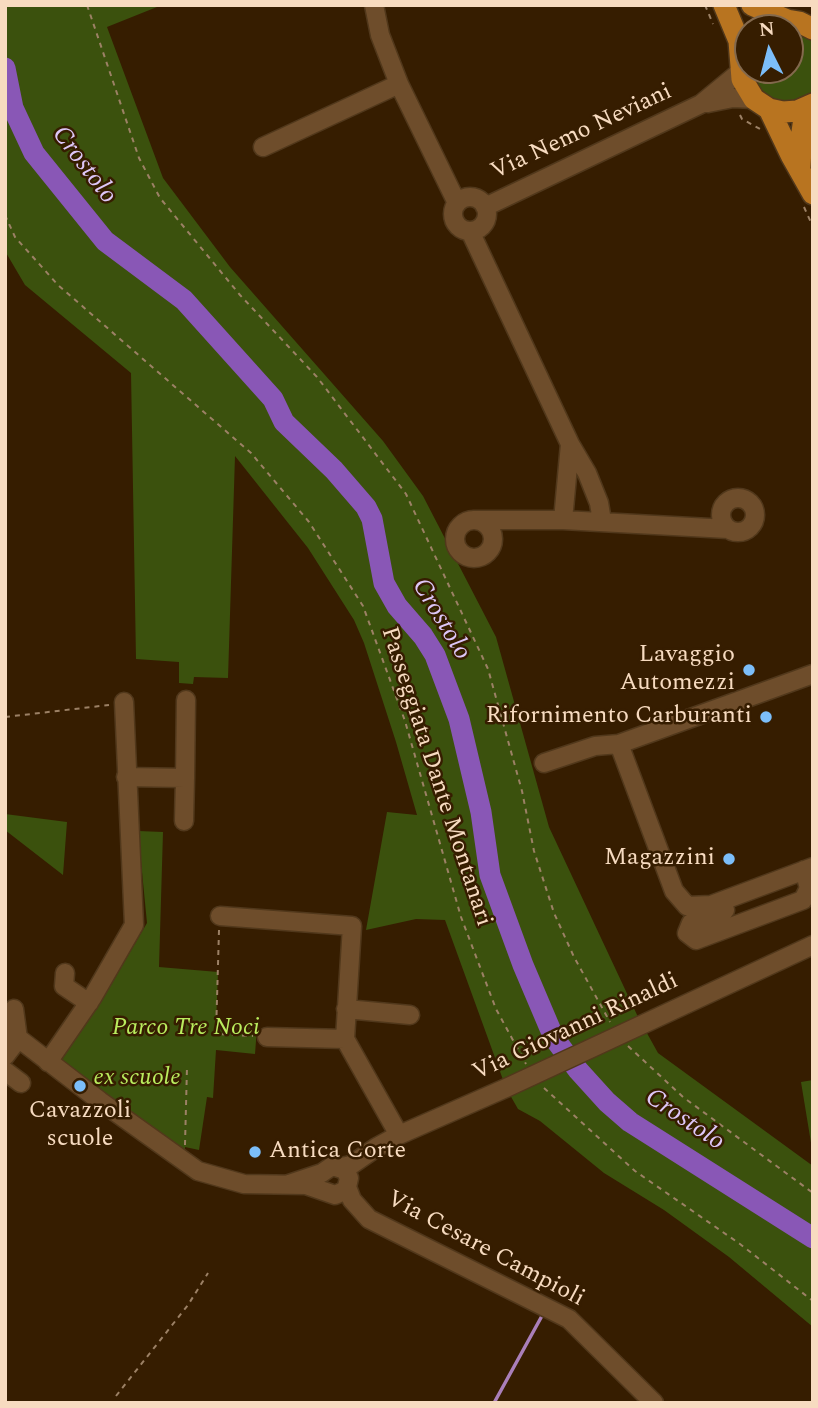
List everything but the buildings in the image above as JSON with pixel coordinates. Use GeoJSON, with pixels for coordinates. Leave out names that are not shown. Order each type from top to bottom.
{"type":"FeatureCollection","features":[{"type":"Feature","properties":{"kind":"main road"},"geometry":{"type":"LineString","coordinates":[[724,5],[734,29]]}},
{"type":"Feature","properties":{"kind":"main road"},"geometry":{"type":"LineString","coordinates":[[752,5],[773,14]]}},
{"type":"Feature","properties":{"kind":"main road"},"geometry":{"type":"LineString","coordinates":[[745,84],[761,104],[800,167],[813,194]]}},
{"type":"Feature","properties":{"kind":"main road"},"geometry":{"type":"LineString","coordinates":[[761,104],[783,112],[797,111],[812,105]]}},
{"type":"Feature","properties":{"kind":"main road"},"geometry":{"type":"LineString","coordinates":[[800,167],[804,118],[812,105]]}},
{"type":"Feature","properties":{"kind":"street"},"geometry":{"type":"LineString","coordinates":[[374,5],[380,35],[399,84],[457,203]]}},
{"type":"Feature","properties":{"kind":"street","name":"Via Nemo Neviani"},"geometry":{"type":"LineString","coordinates":[[701,104],[734,67]]}},
{"type":"Feature","properties":{"kind":"street"},"geometry":{"type":"LineString","coordinates":[[263,148],[399,84]]}},
{"type":"Feature","properties":{"kind":"street","name":"Via Nemo Neviani"},"geometry":{"type":"LineString","coordinates":[[485,207],[701,104],[733,98],[761,104]]}},
{"type":"Feature","properties":{"kind":"street"},"geometry":{"type":"LineString","coordinates":[[472,198],[485,207],[486,218],[476,230],[464,231],[455,224],[453,213],[462,199],[472,198]]}},
{"type":"Feature","properties":{"kind":"street"},"geometry":{"type":"LineString","coordinates":[[470,231],[597,497],[602,521]]}},
{"type":"Feature","properties":{"kind":"street"},"geometry":{"type":"LineString","coordinates":[[563,520],[570,444]]}},
{"type":"Feature","properties":{"kind":"street"},"geometry":{"type":"LineString","coordinates":[[493,537],[498,526],[507,518]]}},
{"type":"Feature","properties":{"kind":"street"},"geometry":{"type":"LineString","coordinates":[[473,520],[484,523],[492,531],[493,537],[493,543],[486,554],[474,558],[463,554],[456,543],[457,531],[473,520],[507,518],[705,527],[724,523]]}},
{"type":"Feature","properties":{"kind":"street"},"geometry":{"type":"LineString","coordinates":[[544,763],[595,746],[619,744],[813,674]]}},
{"type":"Feature","properties":{"kind":"street"},"geometry":{"type":"LineString","coordinates":[[184,821],[186,700]]}},
{"type":"Feature","properties":{"kind":"street"},"geometry":{"type":"LineString","coordinates":[[48,1062],[89,1003],[134,925],[127,778],[119,703]]}},
{"type":"Feature","properties":{"kind":"street"},"geometry":{"type":"LineString","coordinates":[[619,744],[674,891],[687,905],[711,905],[808,869],[809,888],[803,900],[695,940],[687,933],[691,923],[747,902],[744,893]]}},
{"type":"Feature","properties":{"kind":"street"},"geometry":{"type":"LineString","coordinates":[[127,778],[185,778]]}},
{"type":"Feature","properties":{"kind":"street"},"geometry":{"type":"LineString","coordinates":[[220,923],[352,926],[345,1039],[399,1135]]}},
{"type":"Feature","properties":{"kind":"street","name":"Via Giovanni Rinaldi"},"geometry":{"type":"LineString","coordinates":[[339,1185],[351,1165],[399,1135],[813,945]]}},
{"type":"Feature","properties":{"kind":"street"},"geometry":{"type":"LineString","coordinates":[[65,973],[64,986],[89,1003]]}},
{"type":"Feature","properties":{"kind":"street"},"geometry":{"type":"LineString","coordinates":[[5,1056],[14,1009]]}},
{"type":"Feature","properties":{"kind":"street"},"geometry":{"type":"LineString","coordinates":[[346,1009],[410,1015]]}},
{"type":"Feature","properties":{"kind":"street"},"geometry":{"type":"LineString","coordinates":[[10,1035],[198,1171],[244,1184],[339,1185]]}},
{"type":"Feature","properties":{"kind":"street"},"geometry":{"type":"LineString","coordinates":[[267,1037],[345,1039]]}},
{"type":"Feature","properties":{"kind":"street"},"geometry":{"type":"LineString","coordinates":[[5,1071],[21,1083]]}},
{"type":"Feature","properties":{"kind":"street","name":"Via Cesare Campioli"},"geometry":{"type":"LineString","coordinates":[[339,1185],[369,1219],[386,1229],[559,1312],[583,1331],[654,1403]]}},
{"type":"Feature","properties":{"kind":"path"},"geometry":{"type":"LineString","coordinates":[[87,5],[139,158],[160,198],[240,295],[317,377],[407,494],[488,669],[522,791],[534,851],[554,913],[573,957],[618,1035],[645,1065],[683,1097],[813,1193]]}},
{"type":"Feature","properties":{"kind":"path","name":"Passeggiata Dante Montanari"},"geometry":{"type":"LineString","coordinates":[[5,215],[15,237],[58,285],[251,453],[309,522],[363,606],[405,721],[461,917],[496,1009],[533,1075],[574,1117],[635,1171],[740,1244],[813,1301]]}},
{"type":"Feature","properties":{"kind":"path"},"geometry":{"type":"LineString","coordinates":[[5,717],[119,703]]}},
{"type":"Feature","properties":{"kind":"path"},"geometry":{"type":"LineString","coordinates":[[220,923],[216,1034],[267,1037]]}},
{"type":"Feature","properties":{"kind":"path"},"geometry":{"type":"LineString","coordinates":[[185,1163],[187,1067]]}},
{"type":"Feature","properties":{"kind":"path"},"geometry":{"type":"LineString","coordinates":[[116,1396],[188,1305],[208,1273]]}},
{"type":"Feature","properties":{"kind":"green space"},"geometry":{"type":"Polygon","coordinates":[[[5,5],[162,5],[107,27],[163,178],[230,267],[383,441],[423,496],[496,637],[549,827],[638,1017],[658,1053],[813,1166],[813,1327],[729,1257],[664,1210],[604,1173],[540,1121],[518,1109],[506,1088],[445,920],[416,919],[366,930],[387,812],[417,815],[396,742],[354,620],[308,548],[235,456],[228,678],[194,677],[193,684],[179,683],[179,662],[136,659],[131,373],[25,285],[5,251],[5,5]]]}},
{"type":"Feature","properties":{"kind":"green space"},"geometry":{"type":"Polygon","coordinates":[[[804,35],[813,42],[813,91],[802,99],[791,102],[779,101],[758,84],[804,84],[804,35]]]}},
{"type":"Feature","properties":{"kind":"green space"},"geometry":{"type":"Polygon","coordinates":[[[5,814],[67,822],[63,875],[5,830],[5,814]]]}},
{"type":"Feature","properties":{"kind":"green space"},"geometry":{"type":"Polygon","coordinates":[[[138,831],[163,832],[159,967],[218,972],[216,1025],[257,1027],[255,1054],[216,1050],[213,1098],[207,1097],[199,1150],[185,1147],[185,1163],[48,1062],[92,998],[100,1003],[147,923],[138,831]]]}},
{"type":"Feature","properties":{"kind":"green space"},"geometry":{"type":"Polygon","coordinates":[[[813,1080],[813,1155],[801,1082],[813,1080]]]}},
{"type":"Feature","properties":{"kind":"waterway","name":"Crostolo"},"geometry":{"type":"LineString","coordinates":[[5,68],[13,108],[34,153],[105,241],[184,300],[273,399],[284,422],[334,470],[366,507],[372,519],[384,583],[397,606],[423,636],[435,655],[459,719],[481,812],[490,875],[523,965],[554,1038],[578,1070],[607,1102],[630,1122],[813,1238]]}},
{"type":"Feature","properties":{"kind":"waterway"},"geometry":{"type":"LineString","coordinates":[[494,1403],[543,1314]]}},
{"type":"Feature","properties":{"kind":"place","name":"Lavaggio Automezzi"},"geometry":{"type":"Point","coordinates":[749,670]}},
{"type":"Feature","properties":{"kind":"place","name":"Rifornimento Carburanti"},"geometry":{"type":"Point","coordinates":[766,717]}},
{"type":"Feature","properties":{"kind":"place","name":"Magazzini"},"geometry":{"type":"Point","coordinates":[729,859]}},
{"type":"Feature","properties":{"kind":"place","name":"Cavazzoli scuole"},"geometry":{"type":"Point","coordinates":[80,1086]}},
{"type":"Feature","properties":{"kind":"place","name":"Antica Corte"},"geometry":{"type":"Point","coordinates":[255,1152]}},
{"type":"Feature","properties":{"kind":"park label","name":"Parco Tre Noci"},"geometry":{"type":"Point","coordinates":[186,1029]}},
{"type":"Feature","properties":{"kind":"park label","name":"ex scuole"},"geometry":{"type":"Point","coordinates":[137,1079]}}]}
